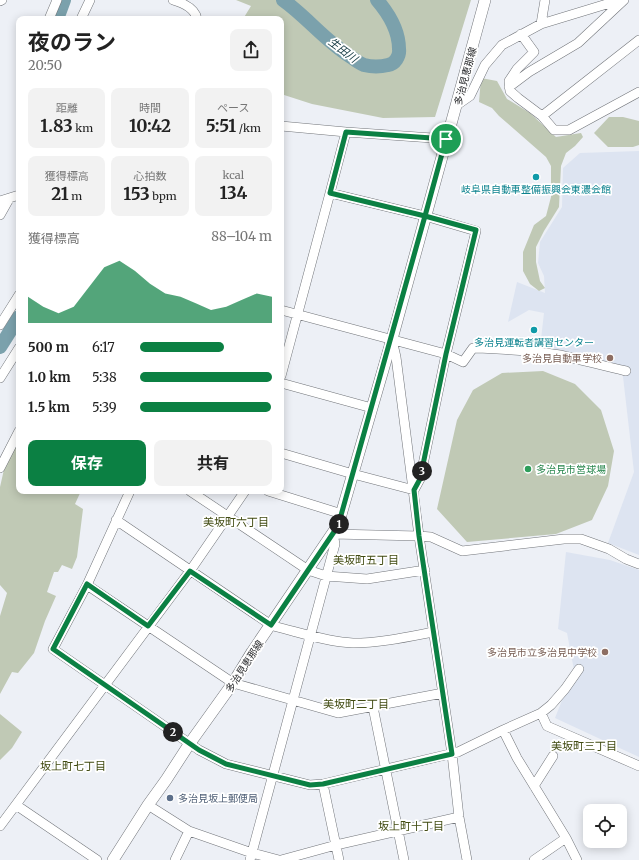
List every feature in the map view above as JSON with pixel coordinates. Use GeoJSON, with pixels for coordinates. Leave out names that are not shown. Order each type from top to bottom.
{"type":"FeatureCollection","features":[{"type":"Feature","properties":{"kind":"main road","name":"多治見恵那線"},"geometry":{"type":"LineString","coordinates":[[113,860],[148,805],[333,534],[342,514],[486,0]]}},
{"type":"Feature","properties":{"kind":"street"},"geometry":{"type":"LineString","coordinates":[[50,16],[57,0]]}},
{"type":"Feature","properties":{"kind":"street"},"geometry":{"type":"LineString","coordinates":[[82,16],[90,0]]}},
{"type":"Feature","properties":{"kind":"street"},"geometry":{"type":"LineString","coordinates":[[173,0],[184,4],[195,12],[197,16]]}},
{"type":"Feature","properties":{"kind":"street"},"geometry":{"type":"LineString","coordinates":[[541,24],[545,0]]}},
{"type":"Feature","properties":{"kind":"street"},"geometry":{"type":"LineString","coordinates":[[594,7],[601,0]]}},
{"type":"Feature","properties":{"kind":"street"},"geometry":{"type":"LineString","coordinates":[[456,105],[470,96],[485,65],[502,45],[541,24],[620,0]]}},
{"type":"Feature","properties":{"kind":"street"},"geometry":{"type":"LineString","coordinates":[[509,87],[529,72],[578,42],[624,0]]}},
{"type":"Feature","properties":{"kind":"street"},"geometry":{"type":"LineString","coordinates":[[522,34],[534,52],[508,81],[510,91],[542,116],[554,130],[569,130],[639,92]]}},
{"type":"Feature","properties":{"kind":"street"},"geometry":{"type":"LineString","coordinates":[[542,116],[639,40]]}},
{"type":"Feature","properties":{"kind":"street"},"geometry":{"type":"LineString","coordinates":[[284,126],[446,139]]}},
{"type":"Feature","properties":{"kind":"street"},"geometry":{"type":"LineString","coordinates":[[284,364],[346,132]]}},
{"type":"Feature","properties":{"kind":"street"},"geometry":{"type":"LineString","coordinates":[[330,193],[476,230],[446,354],[420,479],[414,490]]}},
{"type":"Feature","properties":{"kind":"street"},"geometry":{"type":"LineString","coordinates":[[0,215],[4,200],[16,196]]}},
{"type":"Feature","properties":{"kind":"street"},"geometry":{"type":"LineString","coordinates":[[0,324],[16,300]]}},
{"type":"Feature","properties":{"kind":"street"},"geometry":{"type":"LineString","coordinates":[[284,311],[392,338],[446,354],[463,362],[473,348],[559,355],[626,371]]}},
{"type":"Feature","properties":{"kind":"street"},"geometry":{"type":"LineString","coordinates":[[392,338],[396,357],[419,536],[467,860]]}},
{"type":"Feature","properties":{"kind":"street"},"geometry":{"type":"LineString","coordinates":[[0,378],[16,353]]}},
{"type":"Feature","properties":{"kind":"street"},"geometry":{"type":"LineString","coordinates":[[284,385],[372,408]]}},
{"type":"Feature","properties":{"kind":"street"},"geometry":{"type":"LineString","coordinates":[[0,468],[16,437]]}},
{"type":"Feature","properties":{"kind":"street"},"geometry":{"type":"LineString","coordinates":[[284,454],[414,490]]}},
{"type":"Feature","properties":{"kind":"street"},"geometry":{"type":"LineString","coordinates":[[129,494],[87,584],[53,649],[104,686],[199,750],[226,764],[310,785],[323,784],[452,754],[541,713],[551,705],[565,689],[579,669]]}},
{"type":"Feature","properties":{"kind":"street"},"geometry":{"type":"LineString","coordinates":[[194,494],[308,570],[326,576],[367,580],[425,570]]}},
{"type":"Feature","properties":{"kind":"street"},"geometry":{"type":"LineString","coordinates":[[0,826],[190,571],[243,494]]}},
{"type":"Feature","properties":{"kind":"street"},"geometry":{"type":"LineString","coordinates":[[278,494],[342,514]]}},
{"type":"Feature","properties":{"kind":"street"},"geometry":{"type":"LineString","coordinates":[[116,520],[271,625],[310,636],[354,643],[389,640],[433,632]]}},
{"type":"Feature","properties":{"kind":"street"},"geometry":{"type":"LineString","coordinates":[[251,856],[335,544],[333,534],[431,537],[462,551],[564,539],[581,539],[610,549],[626,559],[639,564]]}},
{"type":"Feature","properties":{"kind":"street"},"geometry":{"type":"LineString","coordinates":[[87,584],[232,683],[338,713],[443,692]]}},
{"type":"Feature","properties":{"kind":"street"},"geometry":{"type":"LineString","coordinates":[[373,707],[404,860]]}},
{"type":"Feature","properties":{"kind":"street"},"geometry":{"type":"LineString","coordinates":[[541,713],[547,726],[639,766]]}},
{"type":"Feature","properties":{"kind":"street"},"geometry":{"type":"LineString","coordinates":[[503,730],[517,758],[566,838],[577,860]]}},
{"type":"Feature","properties":{"kind":"street"},"geometry":{"type":"LineString","coordinates":[[534,786],[553,756]]}},
{"type":"Feature","properties":{"kind":"street"},"geometry":{"type":"LineString","coordinates":[[323,784],[339,860]]}},
{"type":"Feature","properties":{"kind":"street"},"geometry":{"type":"LineString","coordinates":[[16,805],[97,860]]}},
{"type":"Feature","properties":{"kind":"street"},"geometry":{"type":"LineString","coordinates":[[148,805],[189,831],[251,856],[280,860],[460,817]]}},
{"type":"Feature","properties":{"kind":"street"},"geometry":{"type":"LineString","coordinates":[[175,860],[189,831]]}},
{"type":"Feature","properties":{"kind":"street"},"geometry":{"type":"LineString","coordinates":[[534,860],[566,838]]}},
{"type":"Feature","properties":{"kind":"shaded area","name":"多治見自動車学校"},"geometry":{"type":"Polygon","coordinates":[[[639,151],[639,555],[608,543],[634,472],[622,368],[540,348],[544,313],[529,310],[508,322],[517,282],[545,293],[544,276],[538,263],[540,242],[562,207],[563,168],[580,153],[639,151]]]}},
{"type":"Feature","properties":{"kind":"shaded area","name":"多治見市立多治見中学校"},"geometry":{"type":"Polygon","coordinates":[[[566,552],[610,560],[639,570],[639,757],[555,718],[574,670],[567,633],[558,629],[566,552]]]}},
{"type":"Feature","properties":{"kind":"green space"},"geometry":{"type":"Polygon","coordinates":[[[236,0],[471,0],[435,117],[383,118],[312,104],[284,95],[284,16],[245,16],[251,6],[236,0]]]}},
{"type":"Feature","properties":{"kind":"green space"},"geometry":{"type":"Polygon","coordinates":[[[481,78],[497,81],[507,99],[530,113],[556,137],[581,133],[583,137],[566,153],[561,166],[559,207],[536,247],[536,262],[540,281],[545,288],[539,291],[530,284],[523,271],[523,252],[534,225],[546,216],[551,197],[551,166],[546,157],[499,116],[492,108],[479,102],[481,78]]]}},
{"type":"Feature","properties":{"kind":"green space"},"geometry":{"type":"Polygon","coordinates":[[[609,117],[623,117],[639,121],[639,145],[633,147],[608,147],[594,133],[609,117]]]}},
{"type":"Feature","properties":{"kind":"green space","name":"多治見市営球場"},"geometry":{"type":"Polygon","coordinates":[[[543,371],[575,384],[601,410],[614,451],[608,486],[592,520],[556,534],[467,542],[437,509],[457,420],[473,390],[502,373],[543,371]]]}},
{"type":"Feature","properties":{"kind":"green space"},"geometry":{"type":"Polygon","coordinates":[[[16,446],[16,494],[80,494],[75,504],[83,509],[77,557],[72,569],[62,565],[58,572],[54,572],[47,592],[56,596],[45,621],[34,653],[18,673],[12,672],[0,694],[0,616],[7,593],[0,585],[0,487],[5,465],[16,446]]]}},
{"type":"Feature","properties":{"kind":"green space"},"geometry":{"type":"Polygon","coordinates":[[[0,714],[22,732],[12,748],[0,760],[0,714]]]}},
{"type":"Feature","properties":{"kind":"waterway","name":"生田川"},"geometry":{"type":"LineString","coordinates":[[58,16],[64,0]]}},
{"type":"Feature","properties":{"kind":"waterway","name":"生田川"},"geometry":{"type":"LineString","coordinates":[[283,0],[342,51],[357,61],[367,66],[385,66],[393,63],[399,54],[399,42],[395,29],[386,11],[377,0]]}},
{"type":"Feature","properties":{"kind":"waterway","name":"生田川"},"geometry":{"type":"LineString","coordinates":[[0,347],[16,322]]}},
{"type":"Feature","properties":{"kind":"place","name":"岐阜県自動車整備振興会東濃会館"},"geometry":{"type":"Point","coordinates":[536,177]}},
{"type":"Feature","properties":{"kind":"place","name":"多治見運転者講習センター"},"geometry":{"type":"Point","coordinates":[534,330]}},
{"type":"Feature","properties":{"kind":"place","name":"多治見自動車学校"},"geometry":{"type":"Point","coordinates":[610,358]}},
{"type":"Feature","properties":{"kind":"place","name":"多治見市営球場"},"geometry":{"type":"Point","coordinates":[528,469]}},
{"type":"Feature","properties":{"kind":"place","name":"多治見市立多治見中学校"},"geometry":{"type":"Point","coordinates":[605,652]}},
{"type":"Feature","properties":{"kind":"place","name":"多治見坂上郵便局"},"geometry":{"type":"Point","coordinates":[170,798]}},
{"type":"Feature","properties":{"kind":"district","name":"美坂町六丁目"},"geometry":{"type":"Point","coordinates":[236,522]}},
{"type":"Feature","properties":{"kind":"district","name":"美坂町五丁目"},"geometry":{"type":"Point","coordinates":[366,560]}},
{"type":"Feature","properties":{"kind":"district","name":"美坂町二丁目"},"geometry":{"type":"Point","coordinates":[356,704]}},
{"type":"Feature","properties":{"kind":"district","name":"美坂町三丁目"},"geometry":{"type":"Point","coordinates":[584,746]}},
{"type":"Feature","properties":{"kind":"district","name":"坂上町七丁目"},"geometry":{"type":"Point","coordinates":[73,766]}},
{"type":"Feature","properties":{"kind":"district","name":"坂上町十丁目"},"geometry":{"type":"Point","coordinates":[411,826]}},
{"type":"Feature","properties":{"kind":"route"},"geometry":{"type":"LineString","coordinates":[[446,139],[346,132],[330,193],[425,216],[338,526],[271,625],[190,571],[148,626],[87,584],[53,649],[104,686],[199,750],[226,764],[310,785],[323,784],[452,754],[419,536],[414,490],[420,479],[446,354],[476,230],[425,216],[446,139]]}}]}
